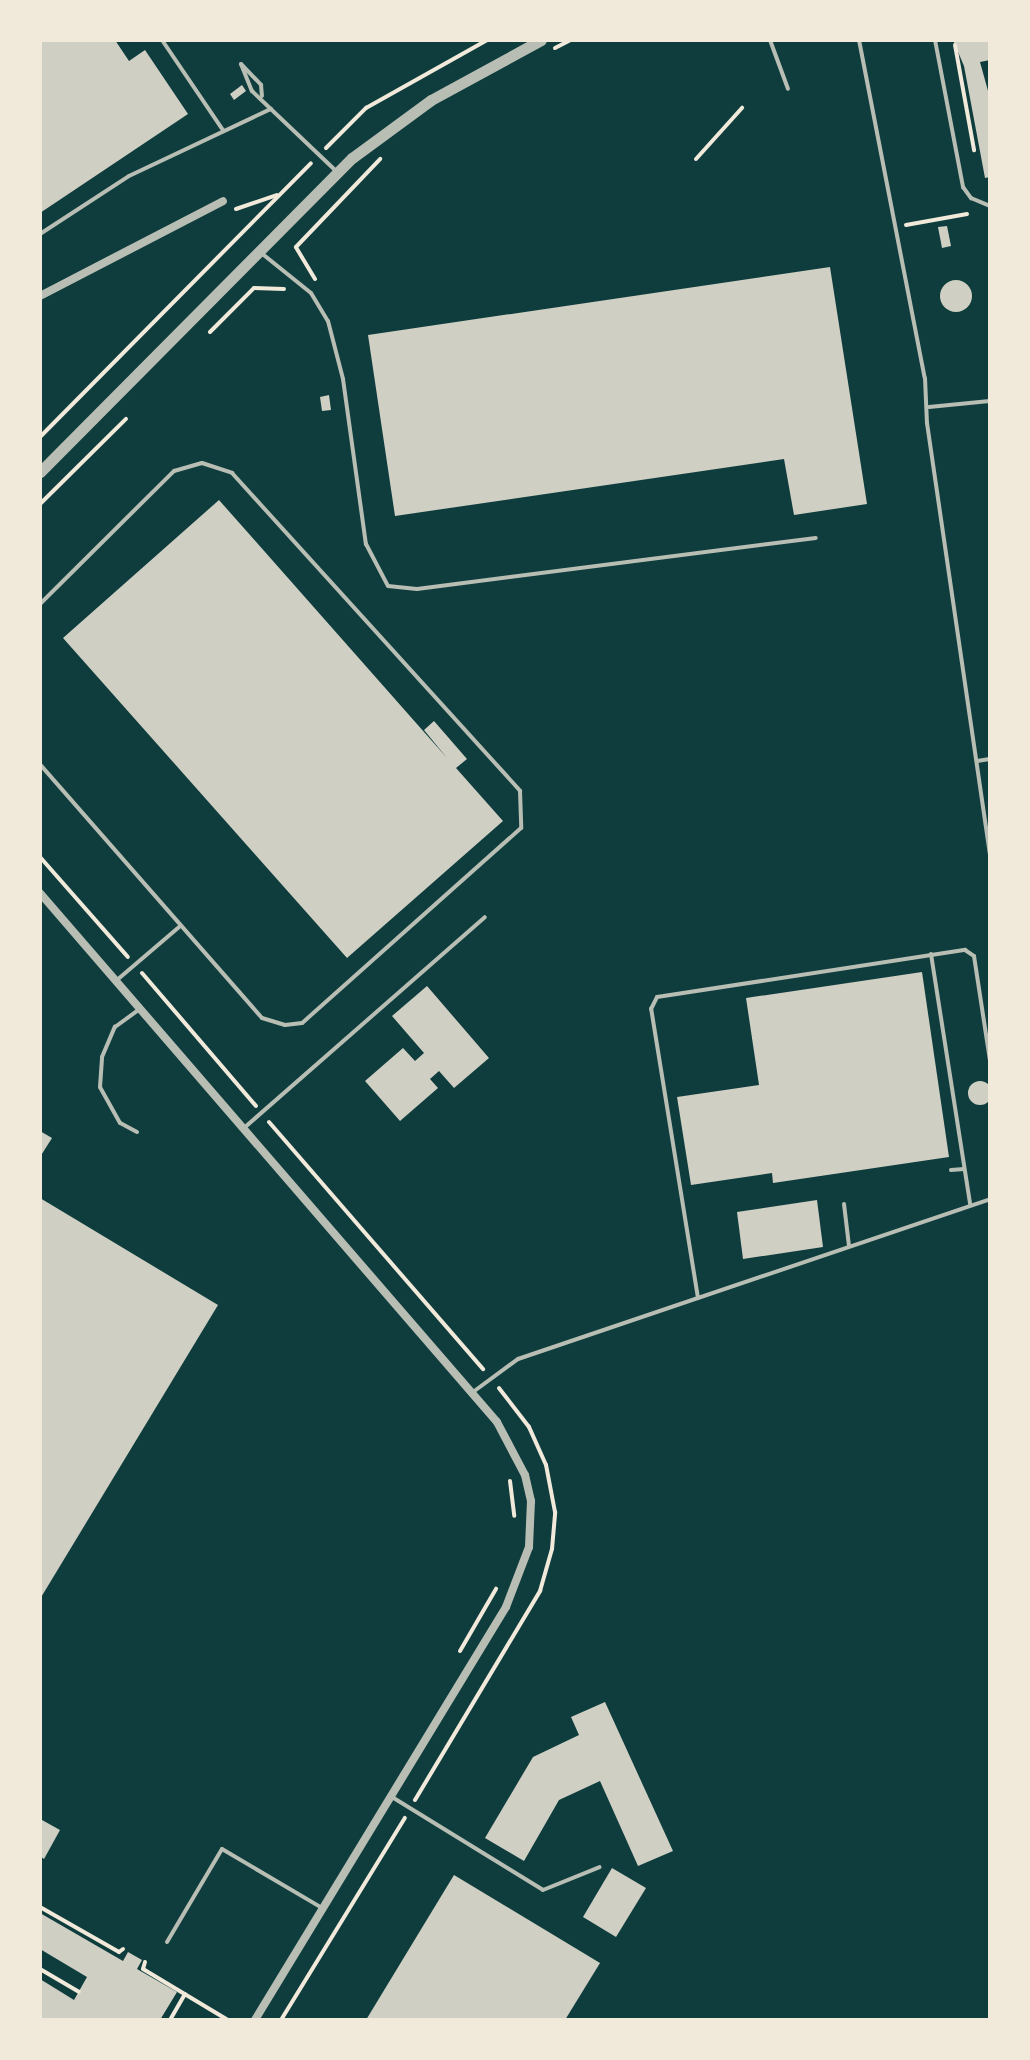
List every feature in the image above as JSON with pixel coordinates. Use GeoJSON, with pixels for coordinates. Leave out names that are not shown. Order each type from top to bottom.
{"type":"FeatureCollection","features":[{"type":"Feature","properties":{"kind":"street"},"geometry":{"type":"LineString","coordinates":[[40,472],[337,171],[431,100],[541,40]]}},
{"type":"Feature","properties":{"kind":"street"},"geometry":{"type":"LineString","coordinates":[[40,296],[223,201]]}},
{"type":"Feature","properties":{"kind":"street"},"geometry":{"type":"LineString","coordinates":[[40,893],[473,1392],[497,1422],[525,1475],[531,1501],[529,1547],[506,1607],[255,2020]]}},
{"type":"Feature","properties":{"kind":"lane"},"geometry":{"type":"LineString","coordinates":[[162,40],[223,130]]}},
{"type":"Feature","properties":{"kind":"lane"},"geometry":{"type":"LineString","coordinates":[[770,40],[788,89]]}},
{"type":"Feature","properties":{"kind":"lane"},"geometry":{"type":"LineString","coordinates":[[859,40],[928,407],[990,853]]}},
{"type":"Feature","properties":{"kind":"lane"},"geometry":{"type":"LineString","coordinates":[[935,40],[963,187],[971,198],[990,206]]}},
{"type":"Feature","properties":{"kind":"lane"},"geometry":{"type":"LineString","coordinates":[[262,96],[261,85],[241,64],[251,89],[262,96],[271,109],[337,171]]}},
{"type":"Feature","properties":{"kind":"lane"},"geometry":{"type":"LineString","coordinates":[[40,234],[129,176],[196,148],[223,130],[271,109]]}},
{"type":"Feature","properties":{"kind":"lane"},"geometry":{"type":"LineString","coordinates":[[258,251],[311,293],[328,321],[343,379],[366,544],[388,586],[417,589],[816,538]]}},
{"type":"Feature","properties":{"kind":"lane"},"geometry":{"type":"LineString","coordinates":[[928,407],[990,401]]}},
{"type":"Feature","properties":{"kind":"lane"},"geometry":{"type":"LineString","coordinates":[[40,604],[174,471],[202,463],[232,473],[520,791],[521,828],[302,1023],[262,1018],[179,927],[40,764]]}},
{"type":"Feature","properties":{"kind":"lane"},"geometry":{"type":"LineString","coordinates":[[977,761],[990,759]]}},
{"type":"Feature","properties":{"kind":"lane"},"geometry":{"type":"LineString","coordinates":[[244,1128],[485,917]]}},
{"type":"Feature","properties":{"kind":"lane"},"geometry":{"type":"LineString","coordinates":[[117,980],[179,927]]}},
{"type":"Feature","properties":{"kind":"lane"},"geometry":{"type":"LineString","coordinates":[[698,1298],[653,1003],[672,992],[965,950],[974,956],[990,1060]]}},
{"type":"Feature","properties":{"kind":"lane"},"geometry":{"type":"LineString","coordinates":[[931,954],[970,1204]]}},
{"type":"Feature","properties":{"kind":"lane"},"geometry":{"type":"LineString","coordinates":[[137,1132],[120,1123],[100,1087],[102,1057],[115,1027],[140,1008]]}},
{"type":"Feature","properties":{"kind":"lane"},"geometry":{"type":"LineString","coordinates":[[951,1170],[964,1169]]}},
{"type":"Feature","properties":{"kind":"lane"},"geometry":{"type":"LineString","coordinates":[[473,1392],[518,1359],[990,1199]]}},
{"type":"Feature","properties":{"kind":"lane"},"geometry":{"type":"LineString","coordinates":[[844,1204],[849,1246]]}},
{"type":"Feature","properties":{"kind":"lane"},"geometry":{"type":"LineString","coordinates":[[392,1797],[543,1890],[600,1867]]}},
{"type":"Feature","properties":{"kind":"lane"},"geometry":{"type":"LineString","coordinates":[[167,1942],[222,1849],[322,1908]]}},
{"type":"Feature","properties":{"kind":"path"},"geometry":{"type":"LineString","coordinates":[[335,139],[366,108],[487,40]]}},
{"type":"Feature","properties":{"kind":"path"},"geometry":{"type":"LineString","coordinates":[[955,45],[974,150]]}},
{"type":"Feature","properties":{"kind":"path"},"geometry":{"type":"LineString","coordinates":[[696,159],[742,108]]}},
{"type":"Feature","properties":{"kind":"path"},"geometry":{"type":"LineString","coordinates":[[321,287],[296,247],[385,154]]}},
{"type":"Feature","properties":{"kind":"path"},"geometry":{"type":"LineString","coordinates":[[40,437],[303,169]]}},
{"type":"Feature","properties":{"kind":"path"},"geometry":{"type":"LineString","coordinates":[[214,205],[226,211],[279,195]]}},
{"type":"Feature","properties":{"kind":"path"},"geometry":{"type":"LineString","coordinates":[[896,227],[967,214]]}},
{"type":"Feature","properties":{"kind":"path"},"geometry":{"type":"LineString","coordinates":[[210,332],[254,288],[265,285],[291,293]]}},
{"type":"Feature","properties":{"kind":"path"},"geometry":{"type":"LineString","coordinates":[[40,504],[126,419]]}},
{"type":"Feature","properties":{"kind":"path"},"geometry":{"type":"LineString","coordinates":[[40,857],[115,944]]}},
{"type":"Feature","properties":{"kind":"path"},"geometry":{"type":"LineString","coordinates":[[151,985],[247,1095]]}},
{"type":"Feature","properties":{"kind":"path"},"geometry":{"type":"LineString","coordinates":[[283,1138],[472,1358]]}},
{"type":"Feature","properties":{"kind":"path"},"geometry":{"type":"LineString","coordinates":[[509,1477],[515,1519]]}},
{"type":"Feature","properties":{"kind":"path"},"geometry":{"type":"LineString","coordinates":[[470,1634],[497,1586]]}},
{"type":"Feature","properties":{"kind":"path"},"geometry":{"type":"LineString","coordinates":[[281,2020],[405,1817]]}},
{"type":"Feature","properties":{"kind":"path"},"geometry":{"type":"LineString","coordinates":[[40,1907],[119,1952],[123,1949]]}},
{"type":"Feature","properties":{"kind":"path"},"geometry":{"type":"LineString","coordinates":[[145,1962],[143,1969],[228,2020]]}},
{"type":"Feature","properties":{"kind":"path"},"geometry":{"type":"LineString","coordinates":[[40,1969],[79,1992]]}},
{"type":"Feature","properties":{"kind":"path"},"geometry":{"type":"LineString","coordinates":[[170,2020],[185,1994]]}},
{"type":"Feature","properties":{"kind":"building"},"geometry":{"type":"Polygon","coordinates":[[[40,40],[115,40],[129,61],[145,50],[188,114],[40,213],[40,40]]]}},
{"type":"Feature","properties":{"kind":"building"},"geometry":{"type":"Polygon","coordinates":[[[953,40],[990,40],[990,60],[980,62],[990,98],[990,177],[985,178],[964,66],[953,40]]]}},
{"type":"Feature","properties":{"kind":"building"},"geometry":{"type":"Polygon","coordinates":[[[242,85],[246,91],[234,100],[230,94],[242,85]]]}},
{"type":"Feature","properties":{"kind":"building"},"geometry":{"type":"Polygon","coordinates":[[[947,226],[951,246],[942,248],[938,227],[947,226]]]}},
{"type":"Feature","properties":{"kind":"building"},"geometry":{"type":"Polygon","coordinates":[[[830,267],[867,504],[794,515],[784,459],[395,516],[368,335],[830,267]]]}},
{"type":"Feature","properties":{"kind":"building"},"geometry":{"type":"Polygon","coordinates":[[[956,280],[967,285],[972,296],[967,307],[956,312],[945,307],[940,296],[945,285],[956,280]]]}},
{"type":"Feature","properties":{"kind":"building"},"geometry":{"type":"Polygon","coordinates":[[[329,395],[331,410],[322,411],[320,397],[329,395]]]}},
{"type":"Feature","properties":{"kind":"building"},"geometry":{"type":"Polygon","coordinates":[[[219,500],[447,758],[424,730],[434,721],[467,759],[456,768],[503,821],[347,958],[63,638],[219,500]]]}},
{"type":"Feature","properties":{"kind":"building"},"geometry":{"type":"Polygon","coordinates":[[[922,972],[949,1157],[773,1183],[772,1173],[691,1185],[677,1097],[759,1085],[746,998],[922,972]]]}},
{"type":"Feature","properties":{"kind":"building"},"geometry":{"type":"Polygon","coordinates":[[[427,986],[489,1058],[454,1088],[439,1071],[430,1079],[438,1088],[400,1121],[365,1081],[403,1048],[415,1061],[424,1053],[392,1016],[427,986]]]}},
{"type":"Feature","properties":{"kind":"building"},"geometry":{"type":"Polygon","coordinates":[[[980,1081],[991,1088],[992,1093],[985,1104],[980,1105],[969,1098],[968,1093],[975,1082],[980,1081]]]}},
{"type":"Feature","properties":{"kind":"building"},"geometry":{"type":"Polygon","coordinates":[[[40,1131],[52,1138],[40,1157],[40,1131]]]}},
{"type":"Feature","properties":{"kind":"building"},"geometry":{"type":"Polygon","coordinates":[[[40,1198],[218,1305],[40,1599],[40,1198]]]}},
{"type":"Feature","properties":{"kind":"building"},"geometry":{"type":"Polygon","coordinates":[[[817,1200],[823,1247],[743,1259],[737,1212],[817,1200]]]}},
{"type":"Feature","properties":{"kind":"building"},"geometry":{"type":"Polygon","coordinates":[[[605,1702],[673,1851],[638,1866],[600,1781],[559,1800],[524,1861],[485,1838],[533,1757],[579,1735],[571,1717],[605,1702]]]}},
{"type":"Feature","properties":{"kind":"building"},"geometry":{"type":"Polygon","coordinates":[[[42,1820],[60,1830],[44,1859],[40,1856],[42,1820]]]}},
{"type":"Feature","properties":{"kind":"building"},"geometry":{"type":"Polygon","coordinates":[[[612,1868],[646,1888],[616,1937],[583,1917],[612,1868]]]}},
{"type":"Feature","properties":{"kind":"building"},"geometry":{"type":"Polygon","coordinates":[[[454,1875],[600,1963],[565,2020],[366,2020],[454,1875]]]}},
{"type":"Feature","properties":{"kind":"building"},"geometry":{"type":"Polygon","coordinates":[[[40,1913],[123,1961],[128,1952],[142,1960],[137,1969],[177,1992],[160,2020],[40,2020],[40,1979],[74,2000],[87,1977],[40,1949],[40,1913]]]}}]}
